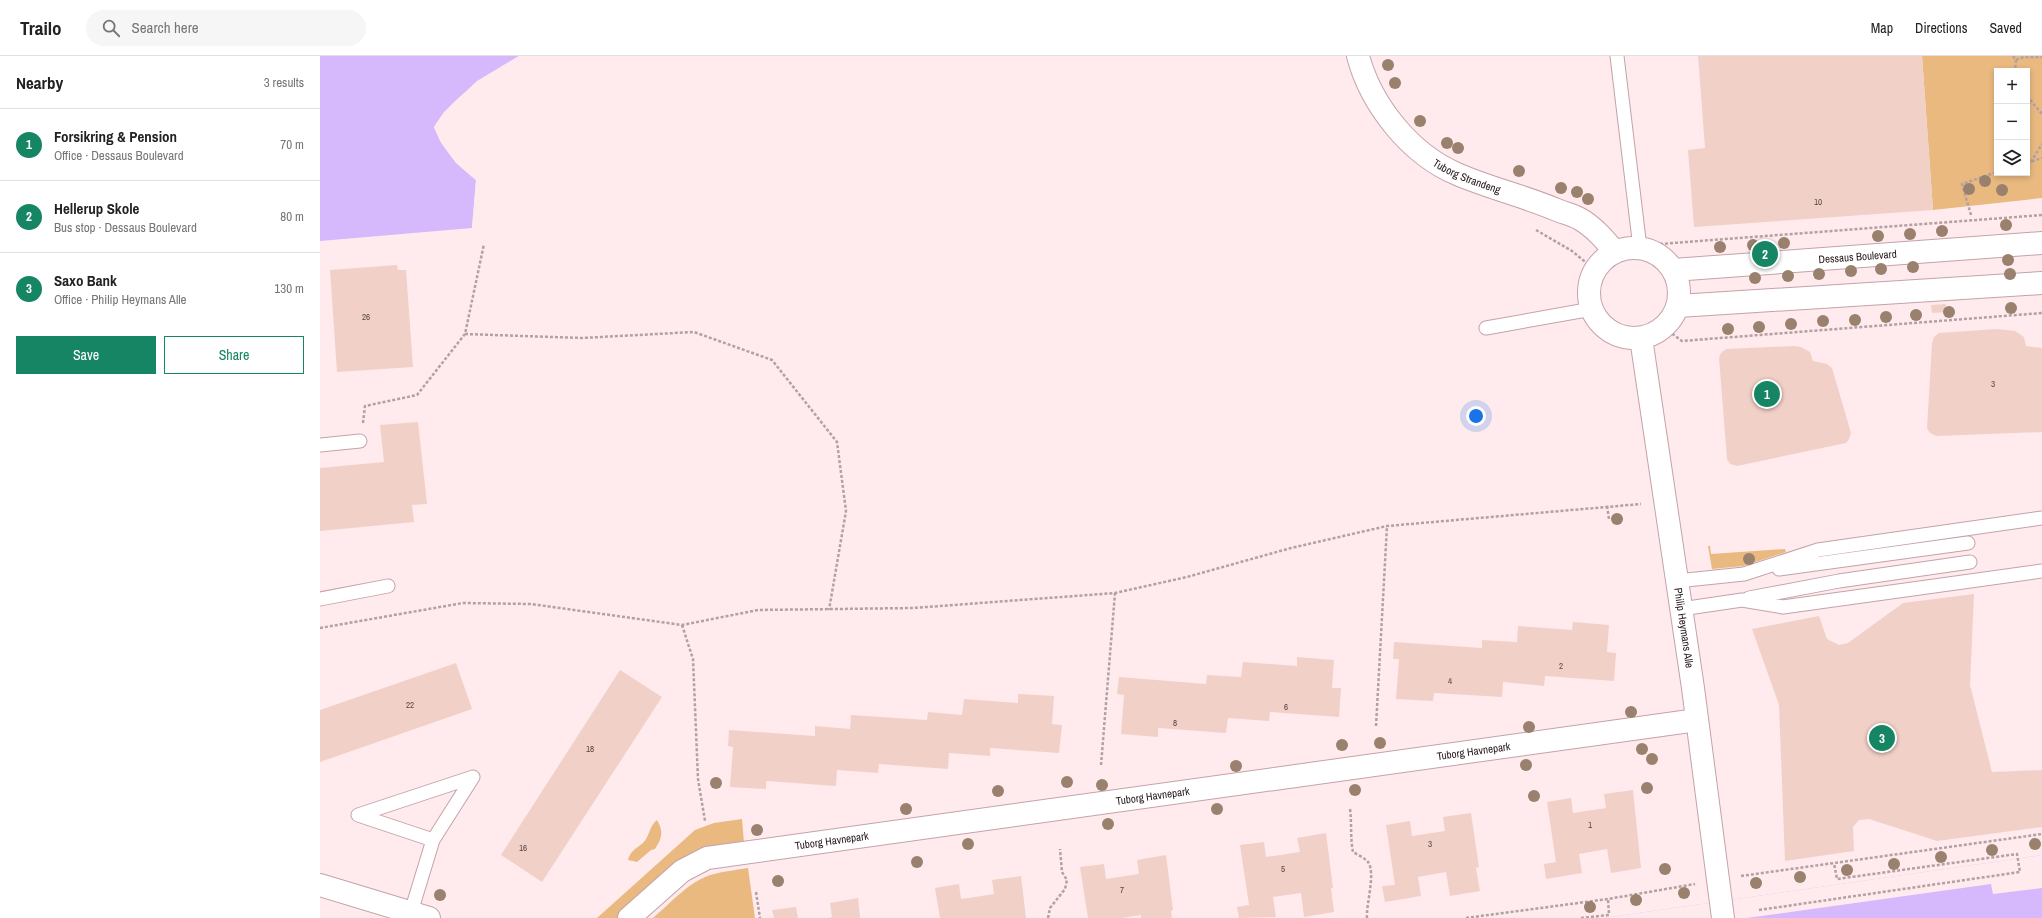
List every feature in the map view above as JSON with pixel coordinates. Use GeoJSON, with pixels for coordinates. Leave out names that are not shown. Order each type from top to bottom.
{"type":"FeatureCollection","features":[{"type":"Feature","properties":{"kind":"street","name":"Tuborg Strandeng"},"geometry":{"type":"LineString","coordinates":[[1358,56],[1370,87],[1394,125],[1433,161],[1456,174],[1518,195],[1580,219],[1601,236],[1615,252]]}},
{"type":"Feature","properties":{"kind":"street","name":"Dessaus Boulevard"},"geometry":{"type":"LineString","coordinates":[[1673,270],[2042,242]]}},
{"type":"Feature","properties":{"kind":"street"},"geometry":{"type":"LineString","coordinates":[[1628,249],[1642,249],[1656,254],[1666,261],[1673,270],[1678,282],[1680,294],[1678,306],[1672,318],[1664,328],[1641,338],[1626,337],[1612,332],[1600,322],[1592,309],[1589,296],[1590,282],[1600,265],[1615,252],[1628,249]]}},
{"type":"Feature","properties":{"kind":"street"},"geometry":{"type":"LineString","coordinates":[[1678,306],[2042,283]]}},
{"type":"Feature","properties":{"kind":"street","name":"Philip Heymans Alle"},"geometry":{"type":"LineString","coordinates":[[1641,338],[1697,720],[1723,918]]}},
{"type":"Feature","properties":{"kind":"street","name":"Tuborg Havnepark"},"geometry":{"type":"LineString","coordinates":[[629,918],[682,871],[707,858],[1697,720]]}},
{"type":"Feature","properties":{"kind":"street"},"geometry":{"type":"LineString","coordinates":[[320,885],[420,915]]}},
{"type":"Feature","properties":{"kind":"lane"},"geometry":{"type":"LineString","coordinates":[[1617,56],[1642,249]]}},
{"type":"Feature","properties":{"kind":"lane"},"geometry":{"type":"LineString","coordinates":[[1486,328],[1592,309]]}},
{"type":"Feature","properties":{"kind":"lane"},"geometry":{"type":"LineString","coordinates":[[320,444],[360,441]]}},
{"type":"Feature","properties":{"kind":"lane"},"geometry":{"type":"LineString","coordinates":[[1744,574],[1818,550],[2042,518]]}},
{"type":"Feature","properties":{"kind":"lane"},"geometry":{"type":"LineString","coordinates":[[1677,581],[1744,574],[1968,544]]}},
{"type":"Feature","properties":{"kind":"lane"},"geometry":{"type":"LineString","coordinates":[[1681,609],[1742,600],[1839,581],[1970,562]]}},
{"type":"Feature","properties":{"kind":"lane"},"geometry":{"type":"LineString","coordinates":[[1742,600],[1783,607],[2042,571]]}},
{"type":"Feature","properties":{"kind":"lane"},"geometry":{"type":"LineString","coordinates":[[320,599],[388,586]]}},
{"type":"Feature","properties":{"kind":"lane"},"geometry":{"type":"LineString","coordinates":[[420,915],[433,840],[473,777],[358,815],[433,840]]}},
{"type":"Feature","properties":{"kind":"path"},"geometry":{"type":"LineString","coordinates":[[2013,56],[2016,60],[2015,68]]}},
{"type":"Feature","properties":{"kind":"path"},"geometry":{"type":"LineString","coordinates":[[2016,60],[2024,57],[2042,57]]}},
{"type":"Feature","properties":{"kind":"path"},"geometry":{"type":"LineString","coordinates":[[2030,100],[2042,114]]}},
{"type":"Feature","properties":{"kind":"path"},"geometry":{"type":"LineString","coordinates":[[2031,162],[2042,144]]}},
{"type":"Feature","properties":{"kind":"path"},"geometry":{"type":"LineString","coordinates":[[2031,162],[2042,158]]}},
{"type":"Feature","properties":{"kind":"path"},"geometry":{"type":"LineString","coordinates":[[1971,215],[1962,184],[1994,173]]}},
{"type":"Feature","properties":{"kind":"path"},"geometry":{"type":"LineString","coordinates":[[1642,249],[1662,243],[2042,215]]}},
{"type":"Feature","properties":{"kind":"path"},"geometry":{"type":"LineString","coordinates":[[360,441],[365,406],[417,395],[464,334],[484,244]]}},
{"type":"Feature","properties":{"kind":"path"},"geometry":{"type":"LineString","coordinates":[[1664,328],[1682,341],[2042,314]]}},
{"type":"Feature","properties":{"kind":"path"},"geometry":{"type":"LineString","coordinates":[[464,334],[582,338],[694,332],[772,360],[837,442],[846,511],[829,610]]}},
{"type":"Feature","properties":{"kind":"path"},"geometry":{"type":"LineString","coordinates":[[320,628],[463,603],[531,604],[682,624],[758,610],[913,608],[1115,593],[1187,577],[1291,548],[1387,526],[1665,502]]}},
{"type":"Feature","properties":{"kind":"path"},"geometry":{"type":"LineString","coordinates":[[1607,506],[1609,519]]}},
{"type":"Feature","properties":{"kind":"path"},"geometry":{"type":"LineString","coordinates":[[1376,726],[1387,526]]}},
{"type":"Feature","properties":{"kind":"path"},"geometry":{"type":"LineString","coordinates":[[1101,765],[1115,593]]}},
{"type":"Feature","properties":{"kind":"path"},"geometry":{"type":"LineString","coordinates":[[682,624],[693,659],[698,780],[705,820]]}},
{"type":"Feature","properties":{"kind":"path"},"geometry":{"type":"LineString","coordinates":[[1350,809],[1352,825],[1350,838],[1353,852],[1368,861],[1372,869],[1366,910],[1367,918]]}},
{"type":"Feature","properties":{"kind":"path"},"geometry":{"type":"LineString","coordinates":[[1466,918],[1608,899],[1718,880],[2042,834]]}},
{"type":"Feature","properties":{"kind":"path"},"geometry":{"type":"LineString","coordinates":[[1048,918],[1050,908],[1066,889],[1067,880],[1062,872],[1060,850]]}},
{"type":"Feature","properties":{"kind":"path"},"geometry":{"type":"LineString","coordinates":[[1759,910],[2020,872],[2017,854],[1837,879],[1834,863]]}},
{"type":"Feature","properties":{"kind":"path"},"geometry":{"type":"LineString","coordinates":[[756,892],[760,918]]}},
{"type":"Feature","properties":{"kind":"path"},"geometry":{"type":"LineString","coordinates":[[1581,918],[1609,915],[1608,899]]}},
{"type":"Feature","properties":{"kind":"shaded area"},"geometry":{"type":"Polygon","coordinates":[[[320,56],[519,56],[462,95],[442,115],[434,127],[446,150],[462,168],[476,180],[472,228],[320,241],[320,56]]]}},
{"type":"Feature","properties":{"kind":"shaded area"},"geometry":{"type":"Polygon","coordinates":[[[1922,56],[2042,56],[2042,198],[1933,210],[1922,56]]]}},
{"type":"Feature","properties":{"kind":"shaded area"},"geometry":{"type":"Polygon","coordinates":[[[1708,546],[1710,546],[1711,554],[1785,549],[1786,552],[1743,566],[1712,569],[1708,546]]]}},
{"type":"Feature","properties":{"kind":"shaded area"},"geometry":{"type":"Polygon","coordinates":[[[742,819],[744,843],[675,867],[617,918],[597,918],[695,830],[714,823],[742,819]]]}},
{"type":"Feature","properties":{"kind":"shaded area"},"geometry":{"type":"Polygon","coordinates":[[[657,820],[661,828],[661,835],[655,849],[651,850],[637,862],[628,860],[632,852],[643,843],[652,825],[657,820]]]}},
{"type":"Feature","properties":{"kind":"shaded area"},"geometry":{"type":"Polygon","coordinates":[[[2042,855],[2042,918],[1604,918],[2042,855]]]}},
{"type":"Feature","properties":{"kind":"shaded area"},"geometry":{"type":"Polygon","coordinates":[[[748,868],[755,918],[653,918],[697,881],[714,874],[748,868]]]}},
{"type":"Feature","properties":{"kind":"pier"},"geometry":{"type":"Polygon","coordinates":[[[521,56],[478,83],[445,113],[436,127],[441,140],[457,162],[478,179],[474,228],[472,228],[476,180],[456,163],[440,141],[434,127],[444,112],[477,81],[521,56]]]}},
{"type":"Feature","properties":{"kind":"pier"},"geometry":{"type":"Polygon","coordinates":[[[2042,855],[2042,888],[1993,894],[1991,884],[1747,918],[1604,918],[2042,855]]]}},
{"type":"Feature","properties":{"kind":"building"},"geometry":{"type":"Polygon","coordinates":[[[1698,56],[1922,56],[1933,210],[1694,227],[1688,150],[1705,148],[1698,56]]]}},
{"type":"Feature","properties":{"kind":"building"},"geometry":{"type":"Polygon","coordinates":[[[1758,243],[1771,243],[1772,248],[1759,249],[1758,243]]]}},
{"type":"Feature","properties":{"kind":"building"},"geometry":{"type":"Polygon","coordinates":[[[397,265],[398,270],[406,270],[413,367],[337,372],[330,270],[397,265]]]}},
{"type":"Feature","properties":{"kind":"building"},"geometry":{"type":"Polygon","coordinates":[[[1946,304],[1946,312],[1932,313],[1931,305],[1946,304]]]}},
{"type":"Feature","properties":{"kind":"building"},"geometry":{"type":"Polygon","coordinates":[[[1997,329],[2015,331],[2024,337],[2026,346],[2042,348],[2042,432],[1936,436],[1930,433],[1927,428],[1932,343],[1934,337],[1939,333],[1997,329]]]}},
{"type":"Feature","properties":{"kind":"building"},"geometry":{"type":"Polygon","coordinates":[[[1801,347],[1810,352],[1813,361],[1827,364],[1832,368],[1851,433],[1849,439],[1846,443],[1737,466],[1730,464],[1727,459],[1719,358],[1721,353],[1726,349],[1801,347]]]}},
{"type":"Feature","properties":{"kind":"building"},"geometry":{"type":"Polygon","coordinates":[[[418,422],[427,504],[412,505],[414,522],[320,531],[320,468],[384,462],[380,425],[418,422]]]}},
{"type":"Feature","properties":{"kind":"building"},"geometry":{"type":"Polygon","coordinates":[[[1974,594],[1970,685],[1992,772],[2042,770],[2042,827],[1937,841],[1869,819],[1859,820],[1853,827],[1854,851],[1785,861],[1779,705],[1752,629],[1819,616],[1827,639],[1839,645],[1848,643],[1903,603],[1974,594]]]}},
{"type":"Feature","properties":{"kind":"building"},"geometry":{"type":"Polygon","coordinates":[[[1573,622],[1609,625],[1607,652],[1616,653],[1614,681],[1545,676],[1544,686],[1503,682],[1502,697],[1434,693],[1433,701],[1396,699],[1399,659],[1393,659],[1394,642],[1482,648],[1482,640],[1517,642],[1518,626],[1572,630],[1573,622]]]}},
{"type":"Feature","properties":{"kind":"building"},"geometry":{"type":"Polygon","coordinates":[[[1297,657],[1334,660],[1332,688],[1341,688],[1339,717],[1270,712],[1269,721],[1228,718],[1226,733],[1158,728],[1158,737],[1121,734],[1124,695],[1117,694],[1119,677],[1206,684],[1207,675],[1241,677],[1243,662],[1297,666],[1297,657]]]}},
{"type":"Feature","properties":{"kind":"building"},"geometry":{"type":"Polygon","coordinates":[[[456,663],[472,709],[320,762],[320,710],[456,663]]]}},
{"type":"Feature","properties":{"kind":"building"},"geometry":{"type":"Polygon","coordinates":[[[620,670],[662,697],[542,882],[501,855],[620,670]]]}},
{"type":"Feature","properties":{"kind":"building"},"geometry":{"type":"Polygon","coordinates":[[[1018,694],[1054,696],[1052,724],[1062,725],[1059,753],[990,748],[990,756],[949,753],[948,769],[879,764],[878,773],[837,770],[836,786],[766,781],[766,789],[730,787],[733,747],[728,746],[729,730],[815,736],[815,726],[850,729],[851,715],[927,720],[928,712],[962,715],[964,699],[1018,703],[1018,694]]]}},
{"type":"Feature","properties":{"kind":"building"},"geometry":{"type":"Polygon","coordinates":[[[1633,790],[1641,868],[1611,873],[1607,849],[1579,854],[1582,873],[1546,879],[1544,864],[1556,862],[1547,802],[1571,798],[1573,813],[1606,808],[1604,794],[1633,790]]]}},
{"type":"Feature","properties":{"kind":"building"},"geometry":{"type":"Polygon","coordinates":[[[1471,813],[1479,867],[1476,868],[1480,891],[1450,896],[1446,872],[1418,877],[1421,896],[1385,902],[1382,886],[1395,885],[1386,825],[1410,821],[1412,836],[1445,831],[1443,817],[1471,813]]]}},
{"type":"Feature","properties":{"kind":"building"},"geometry":{"type":"Polygon","coordinates":[[[1326,833],[1333,888],[1331,888],[1334,912],[1304,917],[1301,893],[1273,897],[1276,917],[1239,918],[1237,907],[1249,905],[1240,845],[1264,842],[1266,857],[1300,852],[1297,838],[1326,833]]]}},
{"type":"Feature","properties":{"kind":"building"},"geometry":{"type":"Polygon","coordinates":[[[1166,855],[1173,910],[1171,911],[1172,918],[1141,918],[1141,915],[1122,918],[1088,918],[1080,867],[1104,864],[1106,879],[1139,874],[1137,860],[1166,855]]]}},
{"type":"Feature","properties":{"kind":"building"},"geometry":{"type":"Polygon","coordinates":[[[1021,876],[1026,918],[940,918],[935,888],[959,884],[961,899],[994,894],[992,880],[1021,876]]]}},
{"type":"Feature","properties":{"kind":"building"},"geometry":{"type":"Polygon","coordinates":[[[858,898],[860,918],[829,918],[832,917],[830,903],[858,898]]]}},
{"type":"Feature","properties":{"kind":"building"},"geometry":{"type":"Polygon","coordinates":[[[796,907],[798,918],[774,918],[772,910],[796,907]]]}},
{"type":"Feature","properties":{"kind":"place","name":"Hellerup Skole"},"geometry":{"type":"Point","coordinates":[1765,254]}},
{"type":"Feature","properties":{"kind":"place","name":"Forsikring & Pension"},"geometry":{"type":"Point","coordinates":[1767,394]}},
{"type":"Feature","properties":{"kind":"place","name":"Saxo Bank"},"geometry":{"type":"Point","coordinates":[1882,738]}}]}
